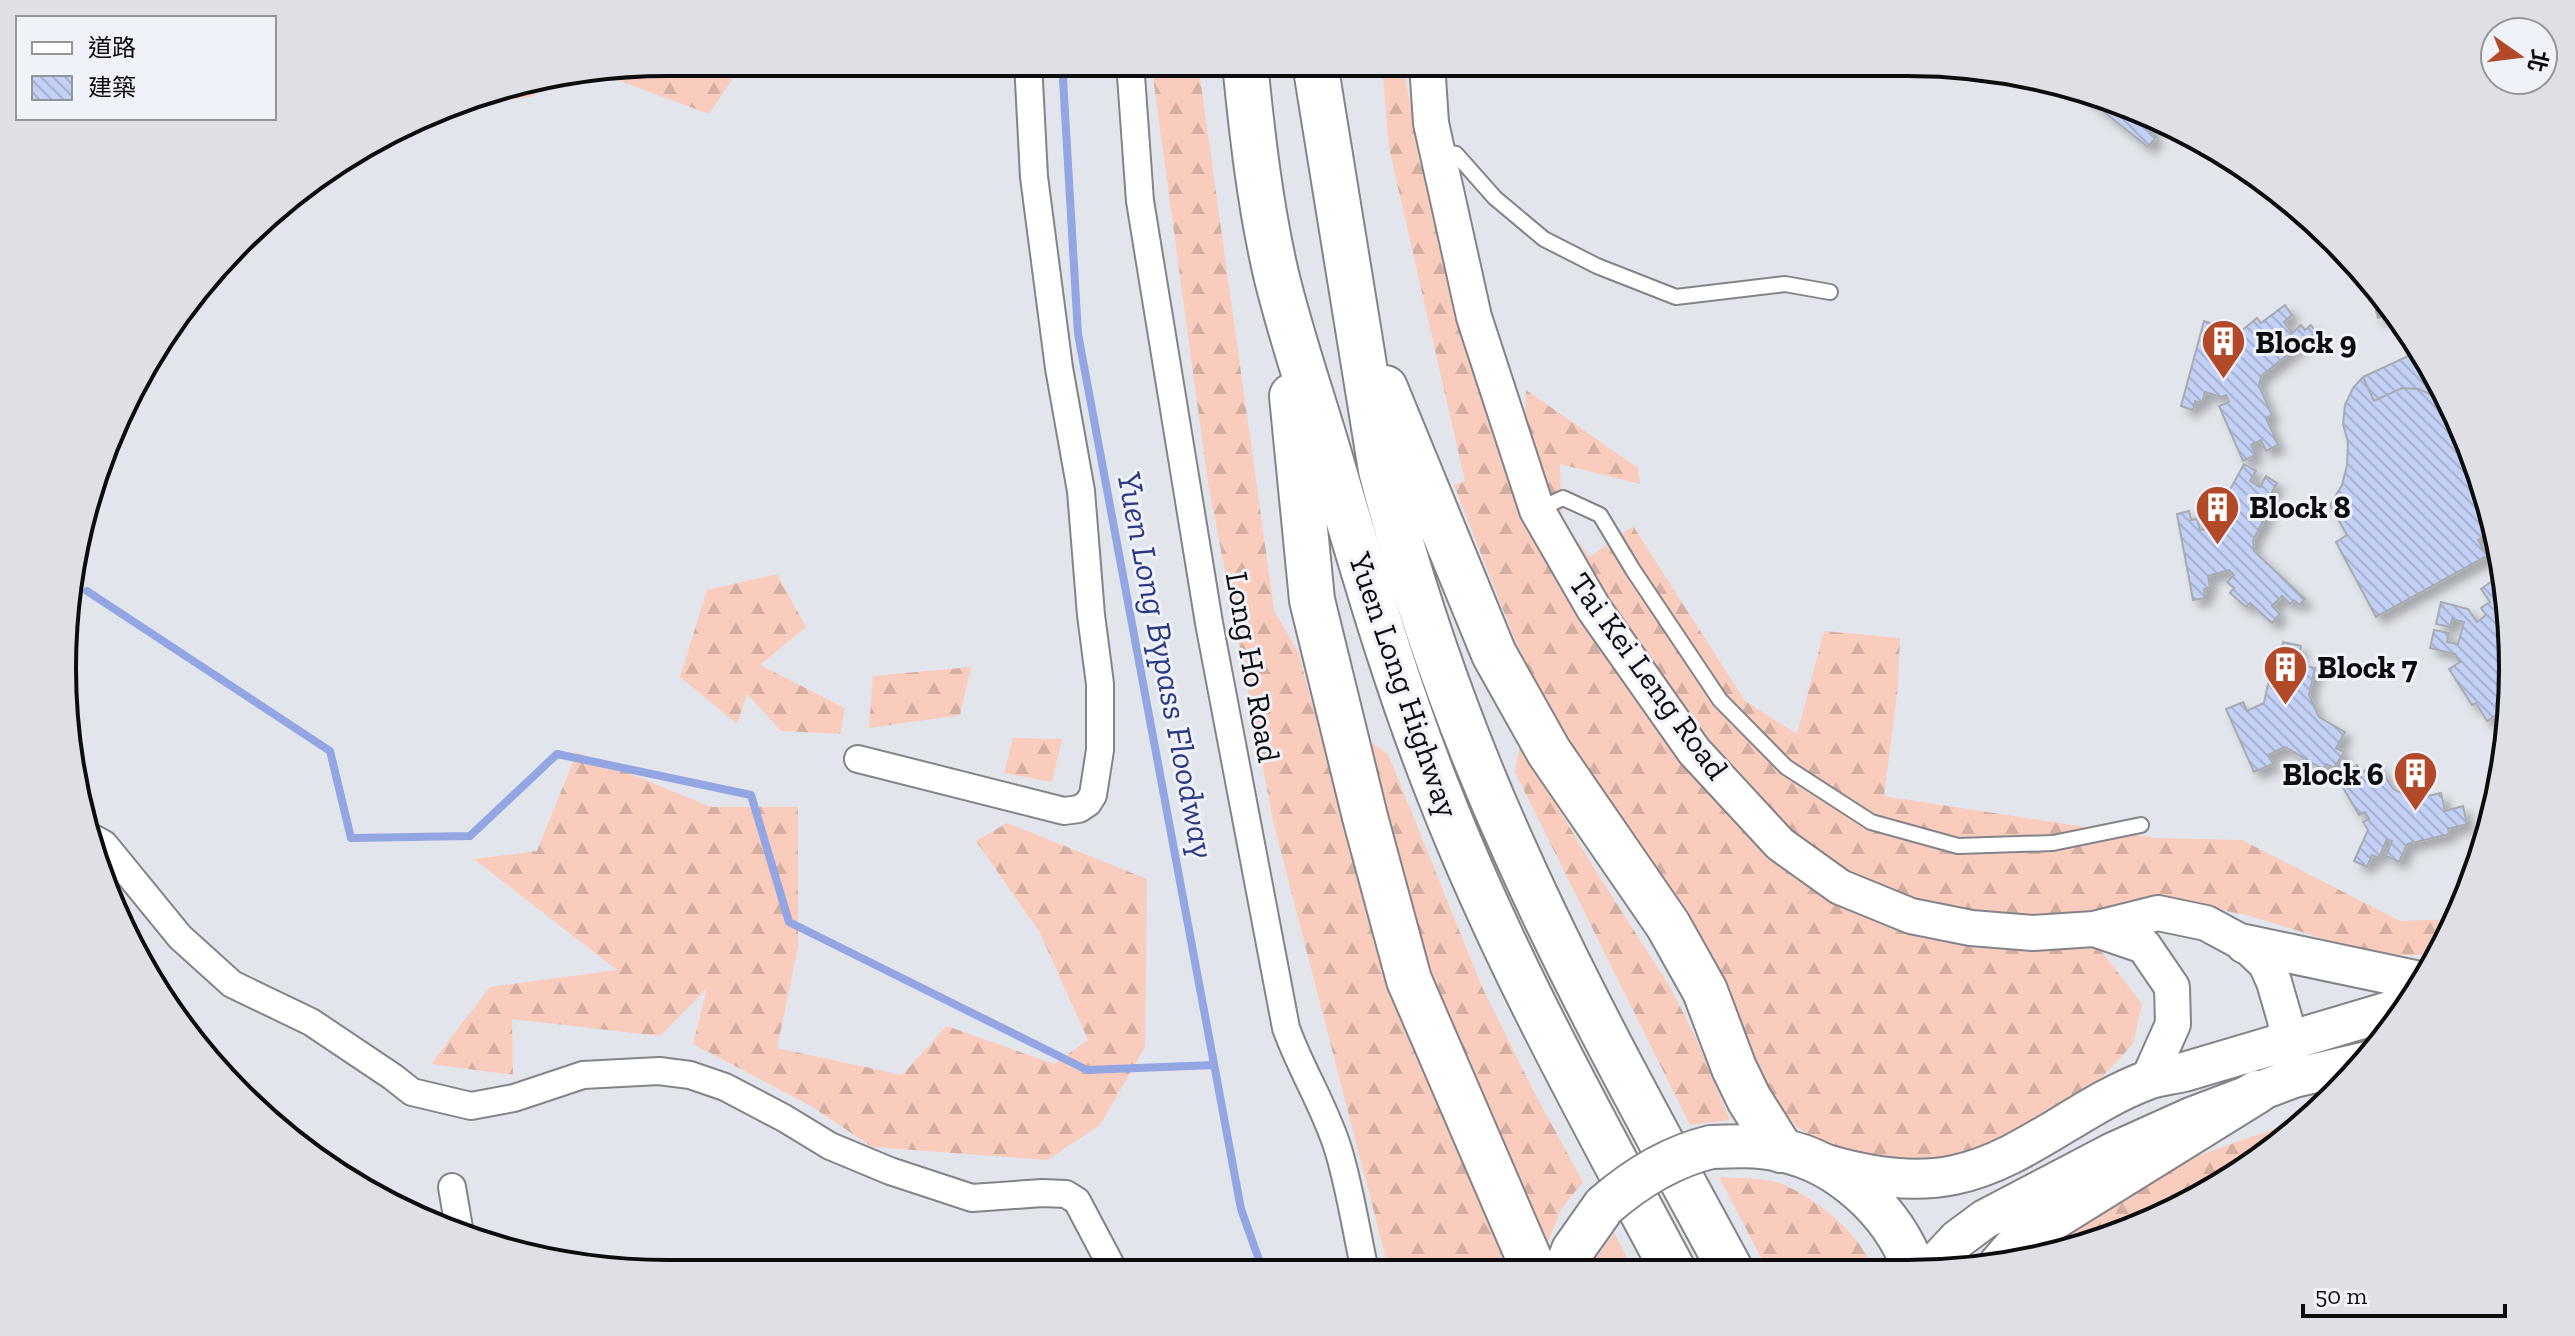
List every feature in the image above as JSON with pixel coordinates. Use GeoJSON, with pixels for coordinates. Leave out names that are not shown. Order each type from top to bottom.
{"type":"FeatureCollection","features":[{"type":"Feature","properties":{"kind":"highway","name":"Yuen Long Highway"},"geometry":{"type":"LineString","coordinates":[[1247,76],[1276,274],[1379,622],[1439,795],[1486,906],[1540,1016],[1668,1260]]}},
{"type":"Feature","properties":{"kind":"highway","name":"Yuen Long Highway"},"geometry":{"type":"LineString","coordinates":[[1317,76],[1381,470],[1398,535],[1438,656],[1489,792],[1585,997],[1725,1260]]}},
{"type":"Feature","properties":{"kind":"highway"},"geometry":{"type":"LineString","coordinates":[[1276,274],[1312,600],[1365,817],[1409,980],[1530,1260]]}},
{"type":"Feature","properties":{"kind":"highway"},"geometry":{"type":"LineString","coordinates":[[1358,323],[1494,654],[1549,752],[1668,925],[1705,991],[1734,1068],[1794,1154]]}},
{"type":"Feature","properties":{"kind":"main road"},"geometry":{"type":"LineString","coordinates":[[2245,944],[2410,979]]}},
{"type":"Feature","properties":{"kind":"main road"},"geometry":{"type":"LineString","coordinates":[[1569,1260],[1604,1206],[1626,1186],[1688,1153],[1711,1147],[1743,1146],[1794,1154],[1860,1173],[1891,1178],[1954,1175],[2015,1152],[2098,1104],[2148,1080],[2389,1011]]}},
{"type":"Feature","properties":{"kind":"main road"},"geometry":{"type":"LineString","coordinates":[[1939,1259],[1958,1239],[2022,1198],[2111,1153],[2191,1117],[2275,1085],[2344,1067]]}},
{"type":"Feature","properties":{"kind":"main road"},"geometry":{"type":"LineString","coordinates":[[2012,1250],[2025,1236],[2275,1085]]}},
{"type":"Feature","properties":{"kind":"main road"},"geometry":{"type":"LineString","coordinates":[[1794,1154],[1842,1177],[1869,1200],[1894,1230],[1909,1260]]}},
{"type":"Feature","properties":{"kind":"street"},"geometry":{"type":"LineString","coordinates":[[858,759],[1064,811],[1079,809],[1093,795],[1100,750],[1100,684],[1081,491],[1059,368],[1034,177],[1029,76]]}},
{"type":"Feature","properties":{"kind":"street","name":"Long Ho Road"},"geometry":{"type":"LineString","coordinates":[[1131,76],[1140,201],[1209,623],[1286,1028],[1338,1149],[1363,1260]]}},
{"type":"Feature","properties":{"kind":"street","name":"Tai Kei Leng Road"},"geometry":{"type":"LineString","coordinates":[[1428,76],[1431,123],[1474,317],[1537,510],[1594,609],[1694,751],[1780,844],[1840,887],[1911,916],[1971,928],[2033,933],[2094,929],[2158,913],[2206,923],[2245,944],[2266,964],[2274,982],[2288,1041],[2275,1085]]}},
{"type":"Feature","properties":{"kind":"street"},"geometry":{"type":"LineString","coordinates":[[103,843],[180,937],[232,984],[311,1022],[412,1092],[471,1106],[514,1098],[583,1075],[659,1071],[690,1075],[725,1087],[842,1151],[890,1171],[972,1198],[1066,1194],[1077,1201],[1108,1260]]}},
{"type":"Feature","properties":{"kind":"street"},"geometry":{"type":"LineString","coordinates":[[2094,929],[2144,946],[2172,987],[2173,1024],[2148,1080]]}},
{"type":"Feature","properties":{"kind":"street"},"geometry":{"type":"LineString","coordinates":[[452,1187],[458,1221]]}},
{"type":"Feature","properties":{"kind":"lane"},"geometry":{"type":"LineString","coordinates":[[1437,151],[1456,154],[1495,198],[1544,239],[1597,266],[1676,297],[1785,284],[1830,292]]}},
{"type":"Feature","properties":{"kind":"lane"},"geometry":{"type":"LineString","coordinates":[[1537,510],[1563,498],[1600,515],[1720,700],[1786,767],[1871,822],[1958,846],[2053,843],[2141,825]]}},
{"type":"Feature","properties":{"kind":"green space"},"geometry":{"type":"Polygon","coordinates":[[[735,76],[709,114],[614,79],[735,76]]]}},
{"type":"Feature","properties":{"kind":"green space"},"geometry":{"type":"Polygon","coordinates":[[[1153,76],[1200,76],[1274,610],[1298,652],[1390,984],[1440,1112],[1506,1260],[1386,1260],[1274,825],[1208,483],[1153,76]]]}},
{"type":"Feature","properties":{"kind":"green space"},"geometry":{"type":"Polygon","coordinates":[[[1383,76],[1405,76],[1419,146],[1524,428],[1526,390],[1638,468],[1640,484],[1560,464],[1562,522],[1590,557],[1633,526],[1745,701],[1797,734],[1824,631],[1900,638],[1898,686],[1884,796],[2156,838],[2242,840],[2400,921],[2443,919],[2425,955],[2374,955],[2251,916],[2169,900],[2075,917],[2142,1004],[2133,1044],[2083,1097],[1967,1158],[1886,1165],[1821,1142],[1797,1127],[1759,1077],[1668,887],[1552,715],[1518,648],[1454,485],[1465,481],[1389,148],[1383,76]]]}},
{"type":"Feature","properties":{"kind":"green space"},"geometry":{"type":"Polygon","coordinates":[[[534,92],[535,96],[494,102],[534,92]]]}},
{"type":"Feature","properties":{"kind":"green space"},"geometry":{"type":"Polygon","coordinates":[[[777,574],[806,627],[760,665],[845,708],[840,734],[781,731],[747,694],[737,724],[680,677],[707,590],[777,574]]]}},
{"type":"Feature","properties":{"kind":"green space"},"geometry":{"type":"Polygon","coordinates":[[[971,667],[960,715],[869,728],[873,676],[971,667]]]}},
{"type":"Feature","properties":{"kind":"green space"},"geometry":{"type":"Polygon","coordinates":[[[1013,738],[1062,739],[1052,782],[1004,773],[1013,738]]]}},
{"type":"Feature","properties":{"kind":"green space"},"geometry":{"type":"Polygon","coordinates":[[[1365,738],[1388,754],[1482,987],[1583,1182],[1561,1209],[1546,1247],[1437,998],[1396,874],[1365,738]]]}},
{"type":"Feature","properties":{"kind":"green space"},"geometry":{"type":"Polygon","coordinates":[[[1520,743],[1589,860],[1670,987],[1694,1034],[1730,1120],[1690,1125],[1515,772],[1520,743]]]}},
{"type":"Feature","properties":{"kind":"green space"},"geometry":{"type":"Polygon","coordinates":[[[577,752],[711,807],[798,807],[798,947],[777,1048],[902,1075],[947,1026],[1054,1064],[1088,1040],[1039,931],[976,841],[1007,823],[1147,879],[1145,1047],[1100,1125],[1047,1160],[872,1147],[811,1106],[693,1044],[707,988],[660,1036],[512,1019],[513,1075],[431,1064],[490,987],[617,970],[474,859],[537,851],[577,752]]]}},
{"type":"Feature","properties":{"kind":"green space"},"geometry":{"type":"Polygon","coordinates":[[[2280,1127],[2236,1160],[2169,1199],[2097,1229],[2053,1242],[2055,1239],[2180,1162],[2280,1127]]]}},
{"type":"Feature","properties":{"kind":"green space"},"geometry":{"type":"Polygon","coordinates":[[[1719,1177],[1759,1179],[1795,1190],[1823,1208],[1848,1230],[1869,1260],[1762,1260],[1719,1177]]]}},
{"type":"Feature","properties":{"kind":"green space"},"geometry":{"type":"Polygon","coordinates":[[[1614,1233],[1629,1260],[1595,1260],[1614,1233]]]}},
{"type":"Feature","properties":{"kind":"building"},"geometry":{"type":"Polygon","coordinates":[[[2099,108],[2151,129],[2149,131],[2156,137],[2148,147],[2099,108]]]}},
{"type":"Feature","properties":{"kind":"building","name":"Block 9"},"geometry":{"type":"Polygon","coordinates":[[[2285,305],[2292,315],[2284,322],[2292,333],[2301,325],[2305,330],[2311,325],[2316,332],[2261,376],[2259,386],[2272,415],[2266,418],[2278,445],[2266,451],[2261,440],[2251,445],[2256,455],[2243,461],[2219,406],[2229,402],[2226,395],[2222,397],[2205,392],[2202,403],[2195,401],[2193,410],[2181,406],[2204,321],[2216,325],[2214,333],[2220,335],[2217,346],[2237,354],[2243,349],[2237,342],[2244,336],[2240,332],[2257,318],[2261,323],[2285,305]]]}},
{"type":"Feature","properties":{"kind":"building"},"geometry":{"type":"Polygon","coordinates":[[[2409,355],[2435,400],[2419,389],[2402,388],[2374,401],[2363,377],[2409,355]]]}},
{"type":"Feature","properties":{"kind":"building"},"geometry":{"type":"Polygon","coordinates":[[[2363,377],[2374,401],[2402,388],[2419,389],[2435,400],[2468,478],[2484,537],[2478,540],[2487,556],[2376,617],[2336,542],[2347,535],[2330,505],[2342,485],[2347,465],[2348,442],[2343,424],[2345,405],[2353,388],[2363,377]]]}},
{"type":"Feature","properties":{"kind":"building","name":"Block 8"},"geometry":{"type":"Polygon","coordinates":[[[2244,464],[2256,471],[2250,481],[2260,487],[2266,476],[2277,483],[2263,509],[2268,512],[2253,540],[2254,551],[2305,599],[2300,605],[2294,600],[2290,604],[2282,596],[2272,606],[2280,614],[2272,623],[2250,603],[2246,607],[2230,593],[2234,588],[2227,582],[2234,575],[2229,570],[2208,576],[2210,588],[2204,589],[2205,598],[2193,600],[2177,514],[2189,511],[2191,520],[2197,519],[2200,530],[2221,528],[2224,522],[2215,517],[2244,464]]]}},
{"type":"Feature","properties":{"kind":"building"},"geometry":{"type":"Polygon","coordinates":[[[2492,581],[2498,629],[2497,714],[2487,721],[2476,703],[2472,705],[2449,669],[2460,662],[2455,654],[2430,648],[2434,630],[2449,633],[2447,642],[2458,644],[2464,622],[2452,619],[2450,627],[2436,624],[2441,602],[2468,609],[2477,622],[2486,615],[2481,608],[2490,602],[2481,589],[2492,581]]]}},
{"type":"Feature","properties":{"kind":"building","name":"Block 7"},"geometry":{"type":"Polygon","coordinates":[[[2283,642],[2301,646],[2297,664],[2315,668],[2309,695],[2319,717],[2345,732],[2336,748],[2344,752],[2334,768],[2326,764],[2323,769],[2285,747],[2268,755],[2273,764],[2254,772],[2226,709],[2243,702],[2247,711],[2264,703],[2273,660],[2279,662],[2283,642]]]}},
{"type":"Feature","properties":{"kind":"building","name":"Block 6"},"geometry":{"type":"Polygon","coordinates":[[[2377,763],[2393,789],[2414,799],[2441,793],[2445,811],[2463,806],[2467,824],[2448,829],[2449,834],[2407,844],[2399,862],[2386,856],[2392,841],[2387,839],[2379,858],[2372,855],[2367,867],[2354,861],[2368,830],[2363,822],[2369,819],[2365,812],[2359,815],[2342,786],[2347,783],[2342,774],[2357,765],[2361,773],[2377,763]]]}},
{"type":"Feature","properties":{"kind":"waterway","name":"Yuen Long Bypass Floodway"},"geometry":{"type":"LineString","coordinates":[[1063,76],[1078,334],[1241,1209],[1259,1260]]}},
{"type":"Feature","properties":{"kind":"waterway"},"geometry":{"type":"LineString","coordinates":[[87,591],[330,751],[351,838],[470,836],[557,754],[751,795],[789,922],[1087,1070],[1214,1065]]}},
{"type":"Feature","properties":{"kind":"place","name":"Block 9"},"geometry":{"type":"Point","coordinates":[2224,381]}},
{"type":"Feature","properties":{"kind":"place","name":"Block 8"},"geometry":{"type":"Point","coordinates":[2218,546]}},
{"type":"Feature","properties":{"kind":"place","name":"Block 7"},"geometry":{"type":"Point","coordinates":[2286,706]}},
{"type":"Feature","properties":{"kind":"place","name":"Block 6"},"geometry":{"type":"Point","coordinates":[2415,813]}}]}
